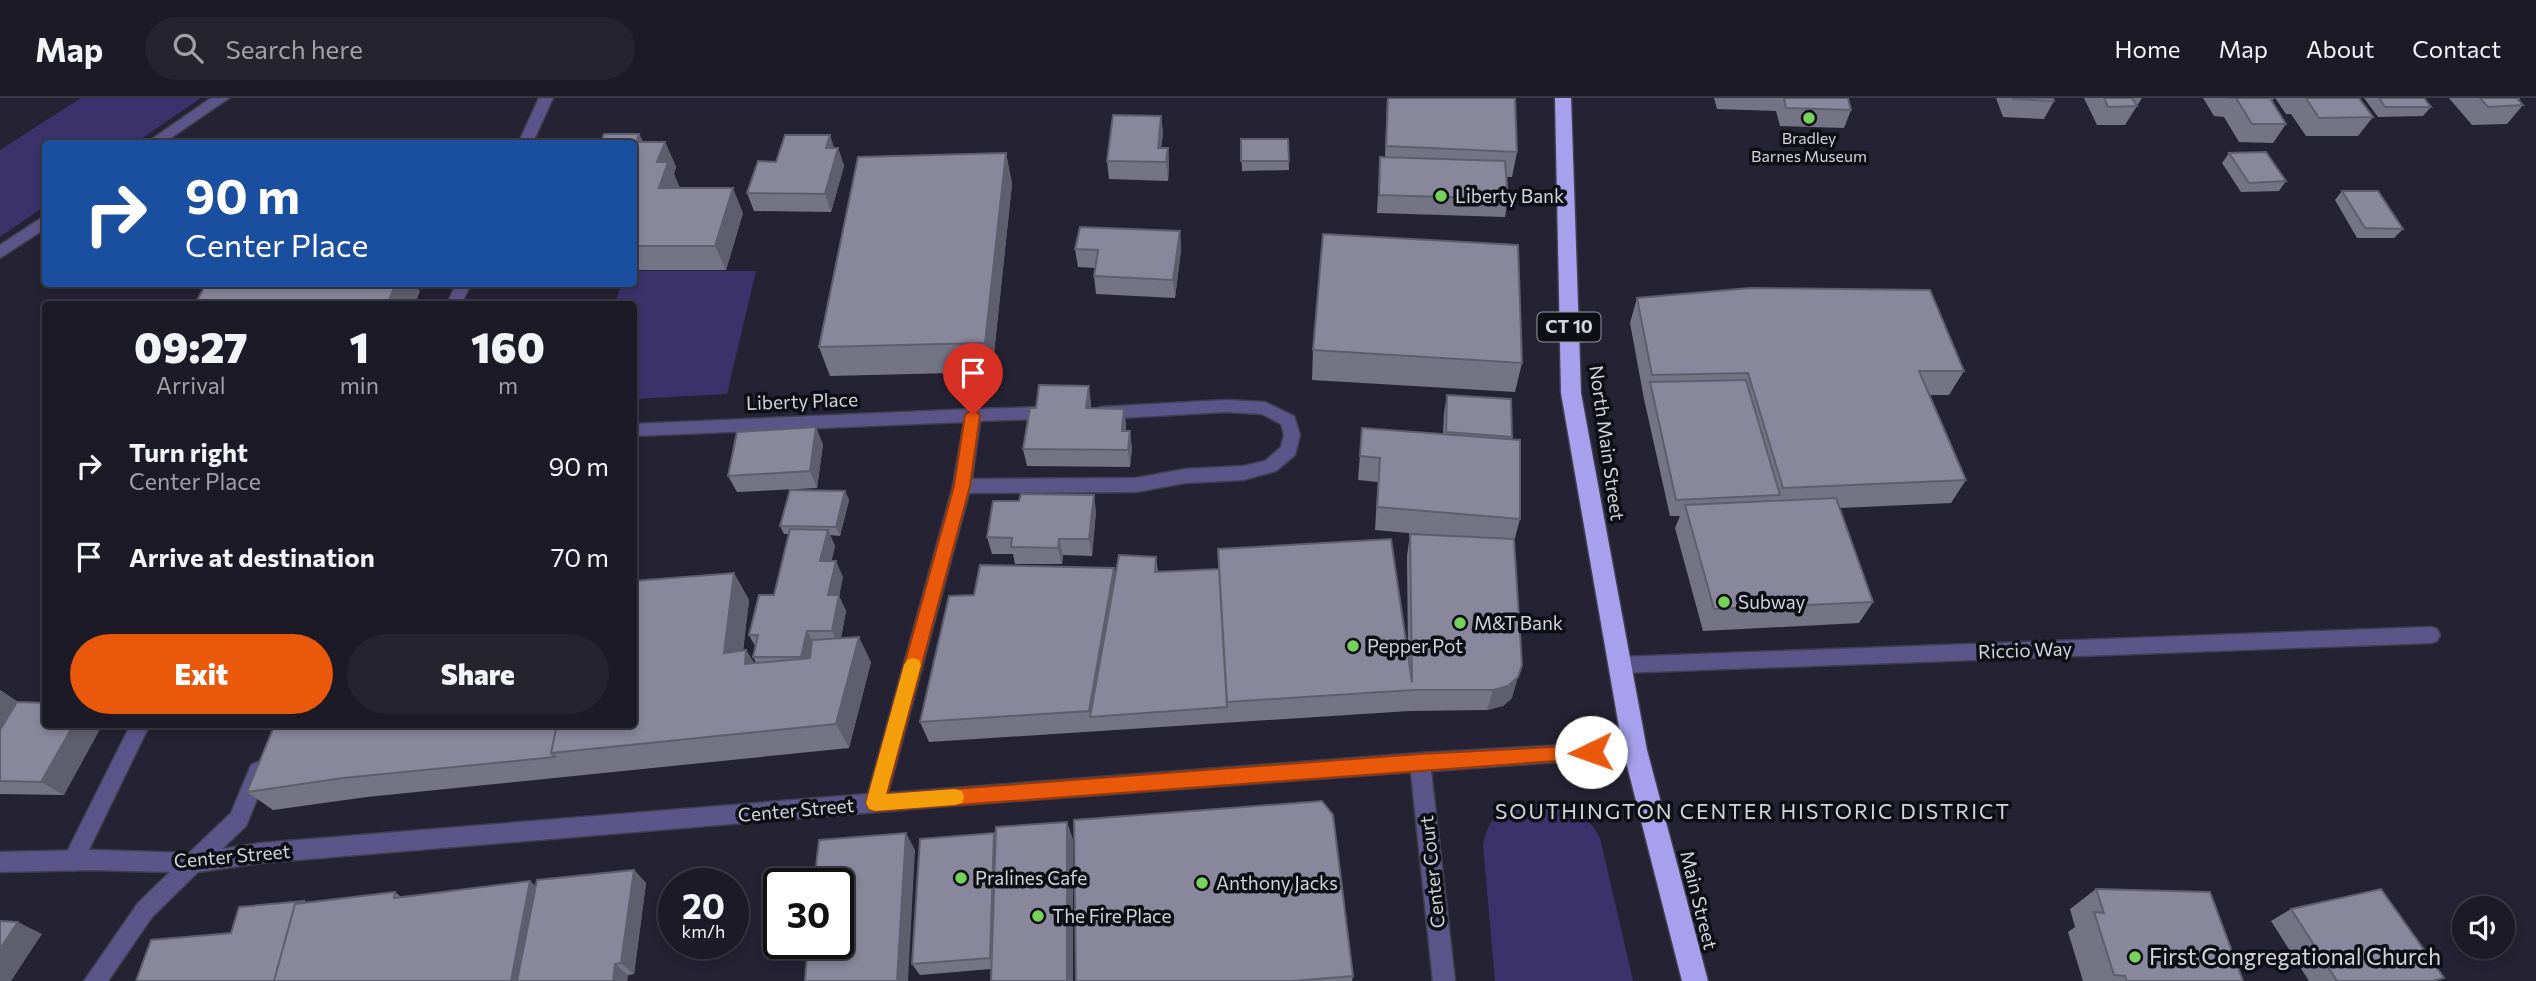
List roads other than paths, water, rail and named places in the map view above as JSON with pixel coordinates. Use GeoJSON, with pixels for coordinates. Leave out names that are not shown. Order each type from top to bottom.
{"type":"FeatureCollection","features":[{"type":"Feature","properties":{"kind":"highway","name":"North Main Street"},"geometry":{"type":"LineString","coordinates":[[1563,98],[1571,393],[1635,750]]}},
{"type":"Feature","properties":{"kind":"highway","name":"Main Street"},"geometry":{"type":"LineString","coordinates":[[1635,750],[1695,981]]}},
{"type":"Feature","properties":{"kind":"street"},"geometry":{"type":"LineString","coordinates":[[158,140],[222,98]]}},
{"type":"Feature","properties":{"kind":"street"},"geometry":{"type":"LineString","coordinates":[[527,140],[546,98]]}},
{"type":"Feature","properties":{"kind":"street"},"geometry":{"type":"LineString","coordinates":[[0,253],[42,223]]}},
{"type":"Feature","properties":{"kind":"street"},"geometry":{"type":"LineString","coordinates":[[962,486],[1136,485],[1185,476],[1243,473],[1270,466],[1289,450],[1292,435],[1288,420],[1265,408],[1226,406],[1090,413]]}},
{"type":"Feature","properties":{"kind":"street","name":"Liberty Place"},"geometry":{"type":"LineString","coordinates":[[637,430],[1041,413]]}},
{"type":"Feature","properties":{"kind":"street"},"geometry":{"type":"LineString","coordinates":[[875,803],[962,486],[973,415]]}},
{"type":"Feature","properties":{"kind":"street","name":"Riccio Way"},"geometry":{"type":"LineString","coordinates":[[1619,666],[2431,635]]}},
{"type":"Feature","properties":{"kind":"street"},"geometry":{"type":"LineString","coordinates":[[73,861],[139,728]]}},
{"type":"Feature","properties":{"kind":"street"},"geometry":{"type":"LineString","coordinates":[[95,981],[145,910],[239,820],[267,749]]}},
{"type":"Feature","properties":{"kind":"street","name":"Center Street"},"geometry":{"type":"LineString","coordinates":[[0,862],[195,863],[261,853],[875,803],[1420,762],[1635,750]]}},
{"type":"Feature","properties":{"kind":"street","name":"Center Court"},"geometry":{"type":"LineString","coordinates":[[1420,762],[1444,981]]}},
{"type":"Feature","properties":{"kind":"place","name":"Bradley Barnes Museum"},"geometry":{"type":"Point","coordinates":[1809,118]}},
{"type":"Feature","properties":{"kind":"place","name":"Liberty Bank"},"geometry":{"type":"Point","coordinates":[1441,196]}},
{"type":"Feature","properties":{"kind":"place","name":"Subway"},"geometry":{"type":"Point","coordinates":[1724,602]}},
{"type":"Feature","properties":{"kind":"place","name":"M&T Bank"},"geometry":{"type":"Point","coordinates":[1460,623]}},
{"type":"Feature","properties":{"kind":"place","name":"Pepper Pot"},"geometry":{"type":"Point","coordinates":[1353,646]}},
{"type":"Feature","properties":{"kind":"place","name":"Pralines Cafe"},"geometry":{"type":"Point","coordinates":[961,878]}},
{"type":"Feature","properties":{"kind":"place","name":"Anthony Jacks"},"geometry":{"type":"Point","coordinates":[1202,883]}},
{"type":"Feature","properties":{"kind":"place","name":"The Fire Place"},"geometry":{"type":"Point","coordinates":[1038,916]}},
{"type":"Feature","properties":{"kind":"place","name":"First Congregational Church"},"geometry":{"type":"Point","coordinates":[2135,957]}},
{"type":"Feature","properties":{"kind":"district","name":"SOUTHINGTON CENTER HISTORIC DISTRICT"},"geometry":{"type":"Point","coordinates":[1753,812]}}]}
